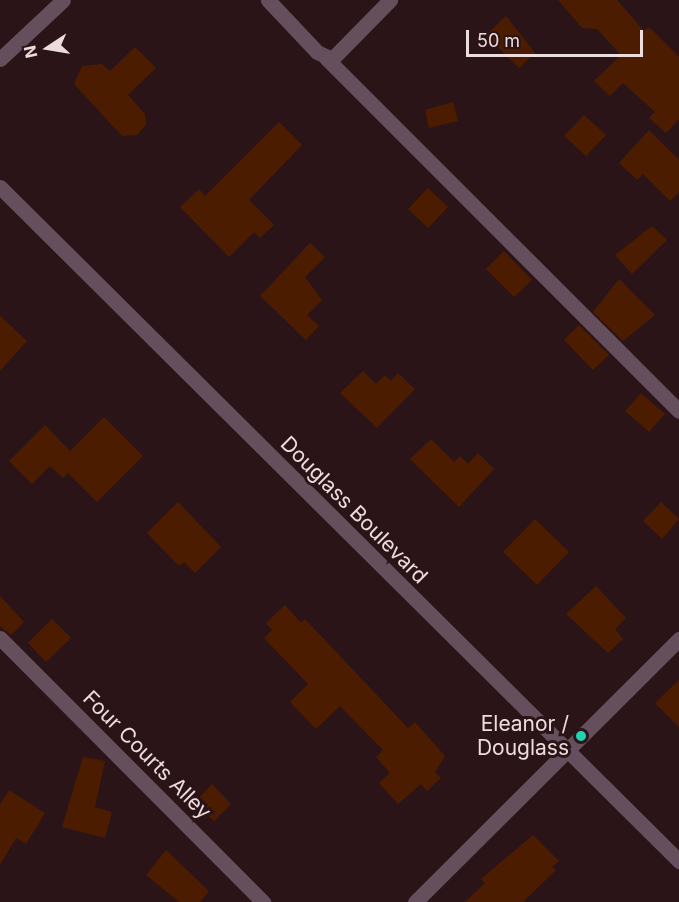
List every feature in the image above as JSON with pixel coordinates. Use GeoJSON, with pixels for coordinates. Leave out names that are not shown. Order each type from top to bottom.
{"type":"FeatureCollection","features":[{"type":"Feature","properties":{"kind":"street"},"geometry":{"type":"LineString","coordinates":[[0,59],[63,0]]}},
{"type":"Feature","properties":{"kind":"street"},"geometry":{"type":"LineString","coordinates":[[268,0],[679,411]]}},
{"type":"Feature","properties":{"kind":"street"},"geometry":{"type":"LineString","coordinates":[[326,58],[338,54],[390,0]]}},
{"type":"Feature","properties":{"kind":"street","name":"Douglass Boulevard"},"geometry":{"type":"LineString","coordinates":[[0,187],[679,861]]}},
{"type":"Feature","properties":{"kind":"street","name":"Four Courts Alley"},"geometry":{"type":"LineString","coordinates":[[0,638],[263,902]]}},
{"type":"Feature","properties":{"kind":"street"},"geometry":{"type":"LineString","coordinates":[[415,902],[679,639]]}},
{"type":"Feature","properties":{"kind":"building"},"geometry":{"type":"Polygon","coordinates":[[[558,0],[617,0],[644,31],[649,27],[679,57],[679,119],[666,133],[649,118],[655,112],[623,83],[610,96],[594,81],[621,55],[597,29],[582,28],[558,0]]]}},
{"type":"Feature","properties":{"kind":"building"},"geometry":{"type":"Polygon","coordinates":[[[506,16],[535,53],[519,68],[486,35],[506,16]]]}},
{"type":"Feature","properties":{"kind":"building"},"geometry":{"type":"Polygon","coordinates":[[[135,47],[156,68],[128,95],[145,114],[146,125],[137,135],[122,136],[74,84],[82,66],[102,64],[110,71],[135,47]]]}},
{"type":"Feature","properties":{"kind":"building"},"geometry":{"type":"Polygon","coordinates":[[[453,102],[458,121],[429,128],[425,110],[453,102]]]}},
{"type":"Feature","properties":{"kind":"building"},"geometry":{"type":"Polygon","coordinates":[[[584,115],[606,135],[586,156],[564,136],[584,115]]]}},
{"type":"Feature","properties":{"kind":"building"},"geometry":{"type":"Polygon","coordinates":[[[279,122],[302,145],[249,200],[274,225],[260,238],[254,232],[229,257],[180,207],[199,189],[205,196],[279,122]]]}},
{"type":"Feature","properties":{"kind":"building"},"geometry":{"type":"Polygon","coordinates":[[[649,130],[679,160],[679,192],[670,201],[643,174],[637,180],[619,163],[649,130]]]}},
{"type":"Feature","properties":{"kind":"building"},"geometry":{"type":"Polygon","coordinates":[[[428,188],[448,207],[428,228],[408,209],[428,188]]]}},
{"type":"Feature","properties":{"kind":"building"},"geometry":{"type":"Polygon","coordinates":[[[652,226],[667,240],[632,274],[615,255],[652,226]]]}},
{"type":"Feature","properties":{"kind":"building"},"geometry":{"type":"Polygon","coordinates":[[[310,243],[325,257],[305,277],[322,300],[307,315],[319,326],[306,340],[260,296],[310,243]]]}},
{"type":"Feature","properties":{"kind":"building"},"geometry":{"type":"Polygon","coordinates":[[[504,251],[532,280],[514,297],[486,269],[504,251]]]}},
{"type":"Feature","properties":{"kind":"building"},"geometry":{"type":"Polygon","coordinates":[[[619,279],[655,315],[623,341],[593,312],[619,279]]]}},
{"type":"Feature","properties":{"kind":"building"},"geometry":{"type":"Polygon","coordinates":[[[0,316],[27,341],[0,371],[0,316]]]}},
{"type":"Feature","properties":{"kind":"building"},"geometry":{"type":"Polygon","coordinates":[[[579,325],[609,355],[593,370],[564,340],[579,325]]]}},
{"type":"Feature","properties":{"kind":"building"},"geometry":{"type":"Polygon","coordinates":[[[363,371],[376,384],[385,375],[391,381],[398,373],[415,389],[377,428],[340,393],[363,371]]]}},
{"type":"Feature","properties":{"kind":"building"},"geometry":{"type":"Polygon","coordinates":[[[641,393],[665,414],[649,432],[625,411],[641,393]]]}},
{"type":"Feature","properties":{"kind":"building"},"geometry":{"type":"Polygon","coordinates":[[[104,417],[143,456],[97,502],[68,473],[63,478],[50,466],[32,484],[9,461],[45,425],[70,451],[104,417]]]}},
{"type":"Feature","properties":{"kind":"building"},"geometry":{"type":"Polygon","coordinates":[[[431,439],[454,462],[460,456],[468,464],[478,453],[494,469],[459,507],[410,459],[431,439]]]}},
{"type":"Feature","properties":{"kind":"building"},"geometry":{"type":"Polygon","coordinates":[[[178,502],[221,547],[195,573],[184,562],[179,566],[147,533],[178,502]]]}},
{"type":"Feature","properties":{"kind":"building"},"geometry":{"type":"Polygon","coordinates":[[[661,502],[679,519],[662,539],[643,521],[661,502]]]}},
{"type":"Feature","properties":{"kind":"building"},"geometry":{"type":"Polygon","coordinates":[[[535,519],[569,552],[537,585],[503,552],[535,519]]]}},
{"type":"Feature","properties":{"kind":"building"},"geometry":{"type":"Polygon","coordinates":[[[596,586],[626,618],[615,629],[623,639],[608,653],[566,614],[596,586]]]}},
{"type":"Feature","properties":{"kind":"building"},"geometry":{"type":"Polygon","coordinates":[[[0,596],[24,622],[11,635],[0,626],[0,596]]]}},
{"type":"Feature","properties":{"kind":"building"},"geometry":{"type":"Polygon","coordinates":[[[285,605],[301,623],[305,619],[408,728],[415,722],[445,756],[435,772],[441,778],[427,791],[421,784],[398,804],[379,783],[390,773],[376,757],[383,750],[340,706],[316,729],[290,702],[308,684],[264,638],[272,630],[266,623],[285,605]]]}},
{"type":"Feature","properties":{"kind":"building"},"geometry":{"type":"Polygon","coordinates":[[[52,619],[71,638],[46,662],[28,643],[52,619]]]}},
{"type":"Feature","properties":{"kind":"building"},"geometry":{"type":"Polygon","coordinates":[[[679,680],[679,727],[655,703],[679,680]]]}},
{"type":"Feature","properties":{"kind":"building"},"geometry":{"type":"Polygon","coordinates":[[[83,757],[105,761],[95,807],[112,812],[105,838],[62,827],[83,757]]]}},
{"type":"Feature","properties":{"kind":"building"},"geometry":{"type":"Polygon","coordinates":[[[212,784],[231,804],[214,821],[195,802],[212,784]]]}},
{"type":"Feature","properties":{"kind":"building"},"geometry":{"type":"Polygon","coordinates":[[[9,790],[45,813],[26,844],[16,838],[0,865],[0,804],[9,790]]]}},
{"type":"Feature","properties":{"kind":"building"},"geometry":{"type":"Polygon","coordinates":[[[533,835],[559,861],[552,867],[556,870],[523,902],[465,902],[485,883],[481,879],[533,835]]]}},
{"type":"Feature","properties":{"kind":"building"},"geometry":{"type":"Polygon","coordinates":[[[166,850],[209,891],[200,902],[179,902],[146,875],[166,850]]]}},
{"type":"Feature","properties":{"kind":"place","name":"Eleanor / Douglass"},"geometry":{"type":"Point","coordinates":[581,736]}}]}
